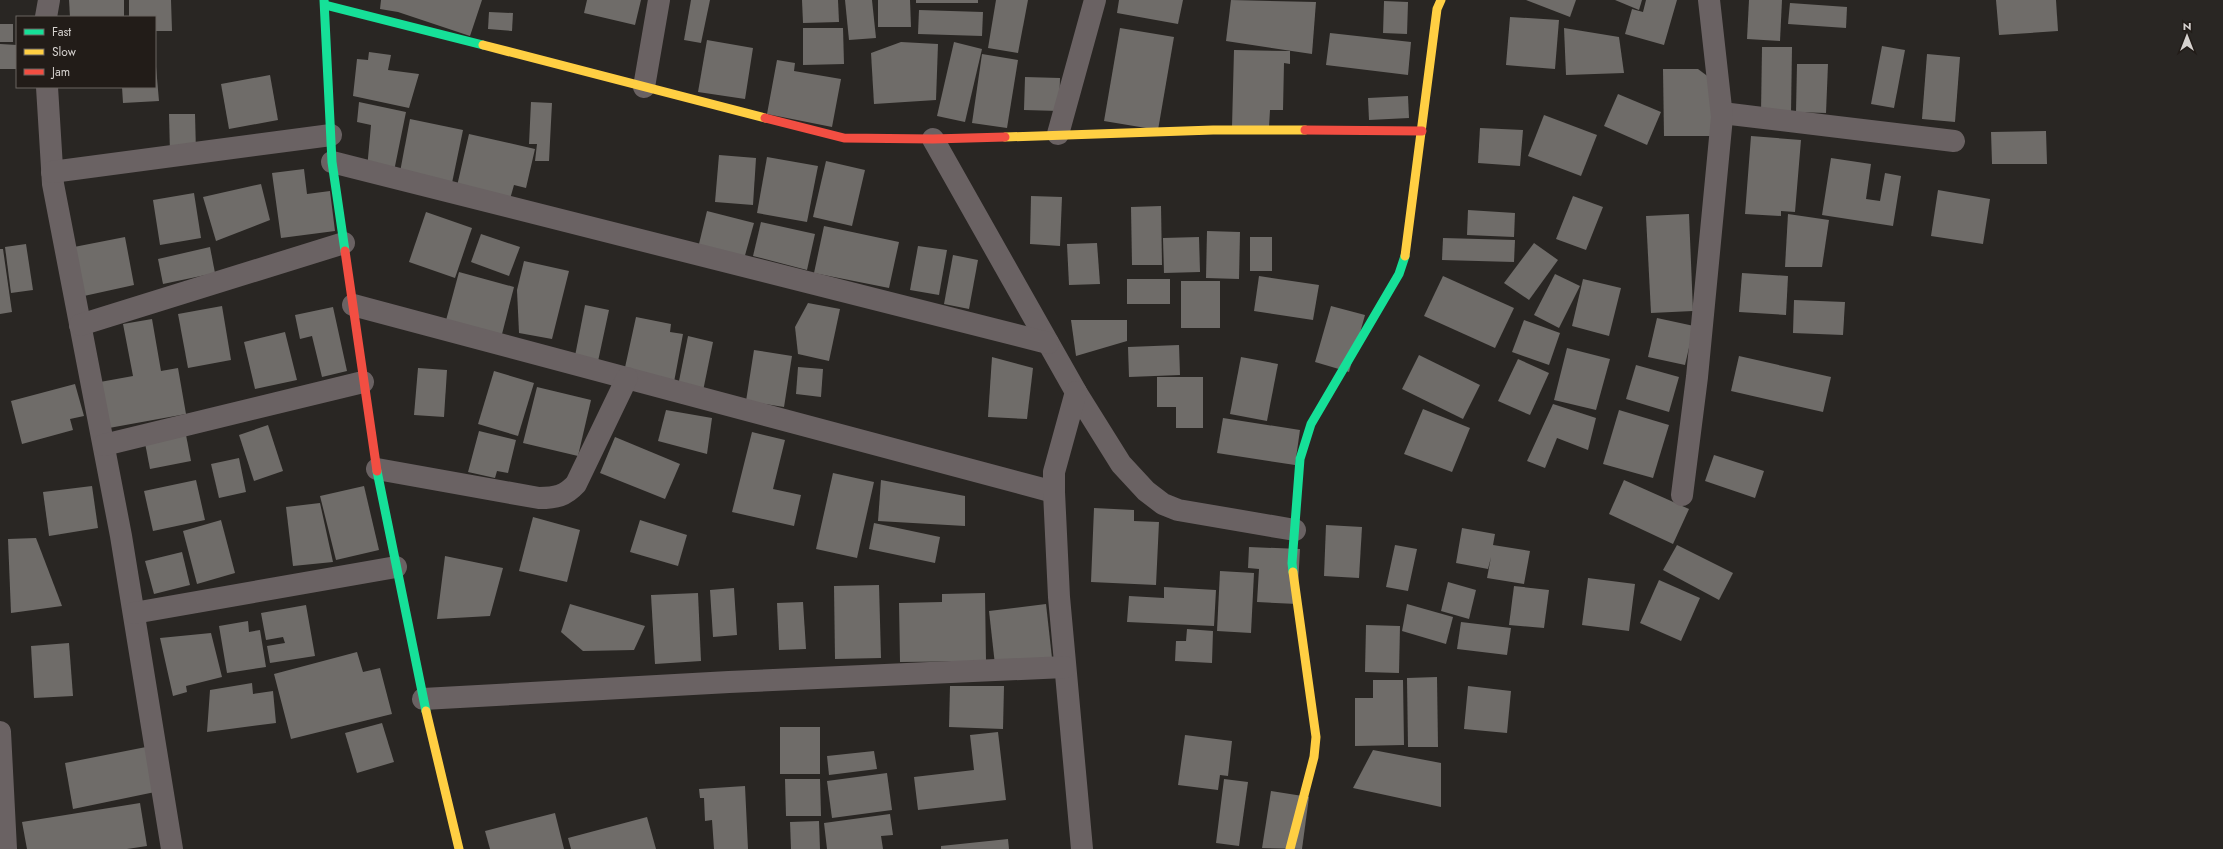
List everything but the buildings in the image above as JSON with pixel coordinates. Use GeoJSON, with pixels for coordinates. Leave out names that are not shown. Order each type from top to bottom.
{"type":"FeatureCollection","features":[{"type":"Feature","properties":{"kind":"street"},"geometry":{"type":"LineString","coordinates":[[46,16],[49,0]]}},
{"type":"Feature","properties":{"kind":"street"},"geometry":{"type":"LineString","coordinates":[[644,87],[658,0]]}},
{"type":"Feature","properties":{"kind":"street"},"geometry":{"type":"LineString","coordinates":[[1058,134],[1096,0]]}},
{"type":"Feature","properties":{"kind":"street"},"geometry":{"type":"LineString","coordinates":[[1290,849],[1314,757],[1316,737],[1294,578],[1295,530],[1300,459],[1311,424],[1399,274],[1404,262],[1437,9],[1441,0]]}},
{"type":"Feature","properties":{"kind":"street"},"geometry":{"type":"LineString","coordinates":[[1682,495],[1697,377],[1722,113],[1709,0]]}},
{"type":"Feature","properties":{"kind":"street"},"geometry":{"type":"LineString","coordinates":[[459,849],[423,699],[377,469],[363,382],[332,162],[325,2],[644,87],[844,138],[933,139],[1213,130],[1422,131]]}},
{"type":"Feature","properties":{"kind":"street"},"geometry":{"type":"LineString","coordinates":[[47,88],[53,184],[104,445],[134,612],[172,849]]}},
{"type":"Feature","properties":{"kind":"street"},"geometry":{"type":"LineString","coordinates":[[1722,113],[1954,141]]}},
{"type":"Feature","properties":{"kind":"street"},"geometry":{"type":"LineString","coordinates":[[52,172],[331,135]]}},
{"type":"Feature","properties":{"kind":"street"},"geometry":{"type":"LineString","coordinates":[[933,139],[1076,392],[1121,464],[1146,491],[1163,504],[1178,510],[1295,530]]}},
{"type":"Feature","properties":{"kind":"street"},"geometry":{"type":"LineString","coordinates":[[332,162],[1048,343]]}},
{"type":"Feature","properties":{"kind":"street"},"geometry":{"type":"LineString","coordinates":[[80,325],[344,243]]}},
{"type":"Feature","properties":{"kind":"street"},"geometry":{"type":"LineString","coordinates":[[353,304],[1054,492]]}},
{"type":"Feature","properties":{"kind":"street"},"geometry":{"type":"LineString","coordinates":[[377,469],[539,498],[555,498],[568,493],[576,484],[627,378]]}},
{"type":"Feature","properties":{"kind":"street"},"geometry":{"type":"LineString","coordinates":[[104,445],[363,382]]}},
{"type":"Feature","properties":{"kind":"street"},"geometry":{"type":"LineString","coordinates":[[1076,392],[1054,472],[1054,492],[1066,667],[1082,849]]}},
{"type":"Feature","properties":{"kind":"street"},"geometry":{"type":"LineString","coordinates":[[134,612],[396,567]]}},
{"type":"Feature","properties":{"kind":"street"},"geometry":{"type":"LineString","coordinates":[[423,699],[737,682],[1066,667]]}},
{"type":"Feature","properties":{"kind":"street"},"geometry":{"type":"LineString","coordinates":[[0,732],[6,849]]}},
{"type":"Feature","properties":{"kind":"traffic: fast"},"geometry":{"type":"LineString","coordinates":[[324,0],[332,162],[345,251]]}},
{"type":"Feature","properties":{"kind":"traffic: fast"},"geometry":{"type":"LineString","coordinates":[[325,5],[483,45]]}},
{"type":"Feature","properties":{"kind":"traffic: fast"},"geometry":{"type":"LineString","coordinates":[[1293,572],[1292,563],[1300,459],[1311,424],[1399,274],[1405,256]]}},
{"type":"Feature","properties":{"kind":"traffic: fast"},"geometry":{"type":"LineString","coordinates":[[377,471],[426,711]]}},
{"type":"Feature","properties":{"kind":"traffic: slow"},"geometry":{"type":"LineString","coordinates":[[1405,256],[1437,9],[1441,0]]}},
{"type":"Feature","properties":{"kind":"traffic: slow"},"geometry":{"type":"LineString","coordinates":[[483,45],[765,118]]}},
{"type":"Feature","properties":{"kind":"traffic: slow"},"geometry":{"type":"LineString","coordinates":[[1005,137],[1213,130],[1305,130]]}},
{"type":"Feature","properties":{"kind":"traffic: slow"},"geometry":{"type":"LineString","coordinates":[[1290,849],[1314,757],[1316,737],[1293,572]]}},
{"type":"Feature","properties":{"kind":"traffic: slow"},"geometry":{"type":"LineString","coordinates":[[426,711],[459,849]]}},
{"type":"Feature","properties":{"kind":"traffic: jam"},"geometry":{"type":"LineString","coordinates":[[765,118],[844,138],[933,139],[1005,137]]}},
{"type":"Feature","properties":{"kind":"traffic: jam"},"geometry":{"type":"LineString","coordinates":[[1305,130],[1422,131]]}},
{"type":"Feature","properties":{"kind":"traffic: jam"},"geometry":{"type":"LineString","coordinates":[[345,251],[377,471]]}}]}
